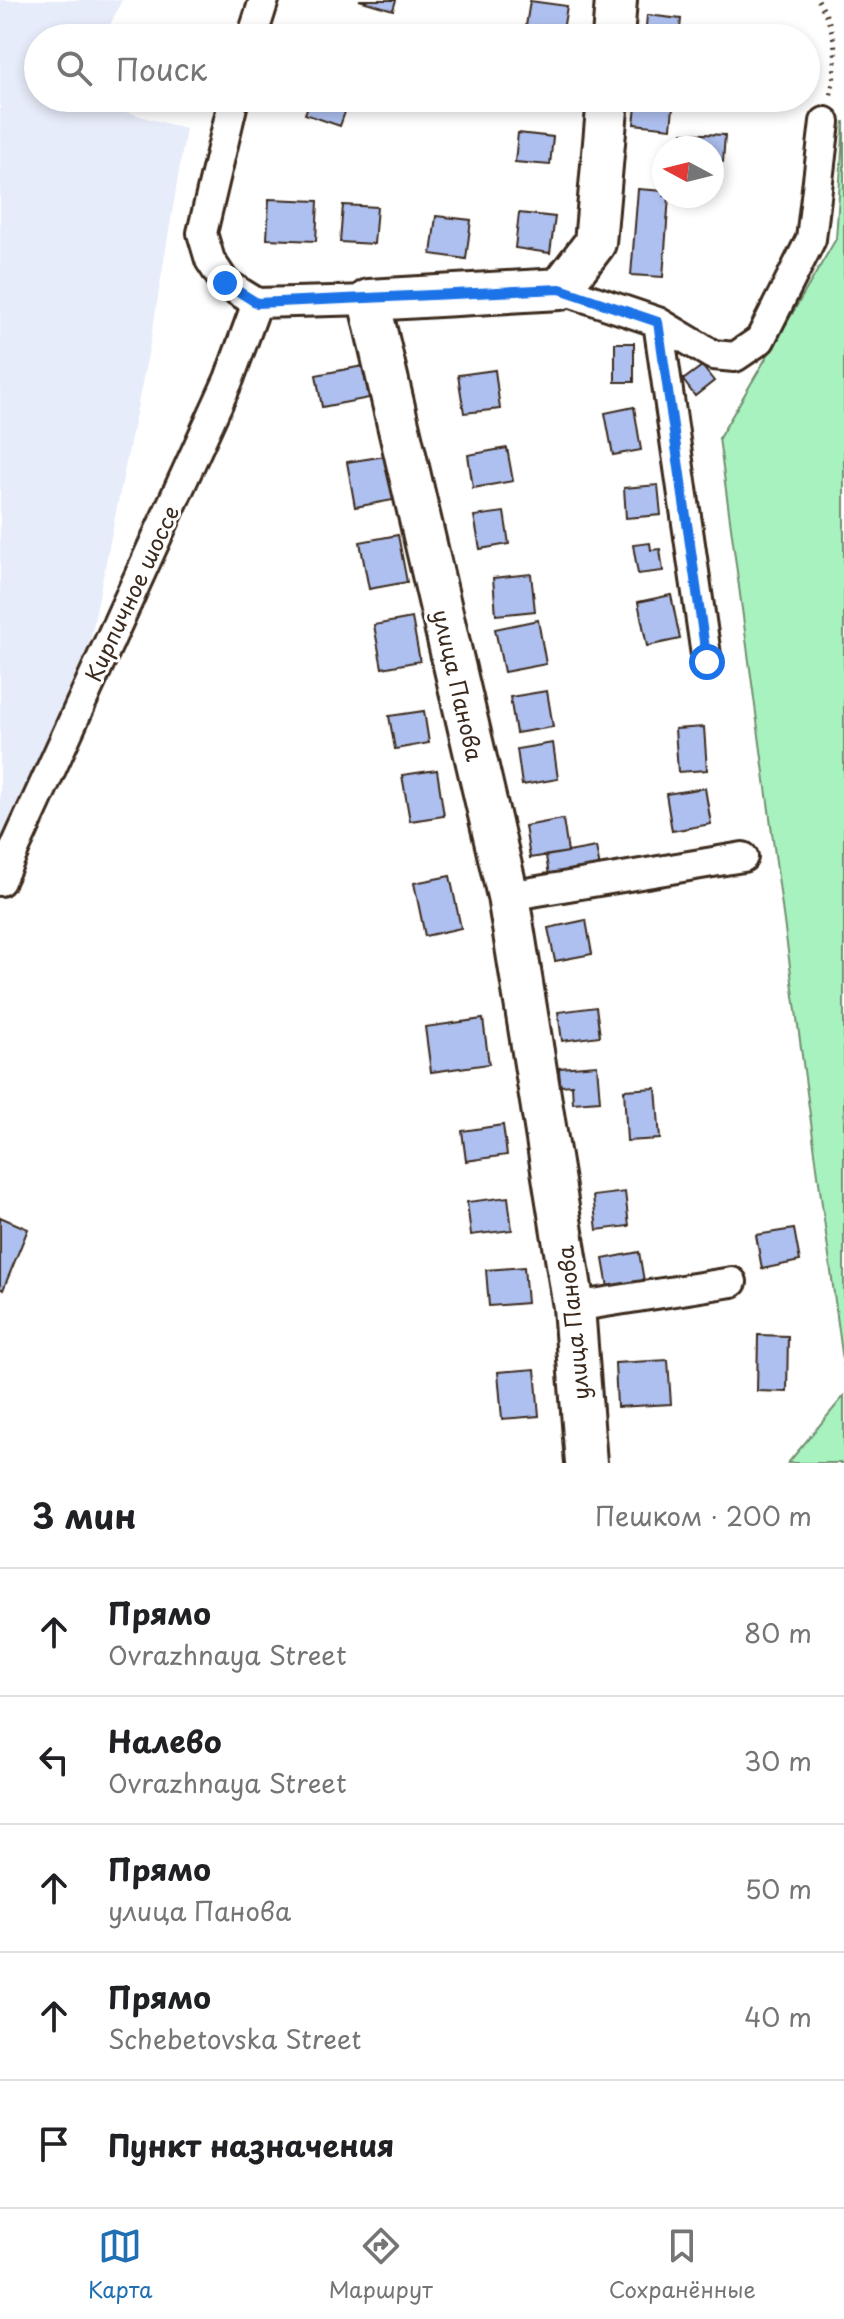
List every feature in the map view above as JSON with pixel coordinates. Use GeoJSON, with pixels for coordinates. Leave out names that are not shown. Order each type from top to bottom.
{"type":"FeatureCollection","features":[{"type":"Feature","properties":{"kind":"street"},"geometry":{"type":"LineString","coordinates":[[256,24],[264,0]]}},
{"type":"Feature","properties":{"kind":"street"},"geometry":{"type":"LineString","coordinates":[[614,24],[616,0]]}},
{"type":"Feature","properties":{"kind":"street"},"geometry":{"type":"LineString","coordinates":[[231,112],[202,233],[210,260],[225,283],[257,303],[560,289],[658,322],[713,355],[735,357],[760,340],[811,239],[825,122]]}},
{"type":"Feature","properties":{"kind":"street"},"geometry":{"type":"LineString","coordinates":[[560,289],[595,243],[607,112]]}},
{"type":"Feature","properties":{"kind":"street","name":"улица Панова"},"geometry":{"type":"LineString","coordinates":[[369,300],[508,896],[574,1307],[586,1463]]}},
{"type":"Feature","properties":{"kind":"street","name":"Кирпичное шоссе"},"geometry":{"type":"LineString","coordinates":[[0,881],[229,379],[257,303]]}},
{"type":"Feature","properties":{"kind":"street"},"geometry":{"type":"LineString","coordinates":[[658,322],[707,662]]}},
{"type":"Feature","properties":{"kind":"street"},"geometry":{"type":"LineString","coordinates":[[508,896],[743,857]]}},
{"type":"Feature","properties":{"kind":"street"},"geometry":{"type":"LineString","coordinates":[[574,1307],[732,1282]]}},
{"type":"Feature","properties":{"kind":"path"},"geometry":{"type":"LineString","coordinates":[[818,0],[833,26],[837,64],[825,122]]}},
{"type":"Feature","properties":{"kind":"shaded area"},"geometry":{"type":"Polygon","coordinates":[[[0,0],[122,0],[111,24],[24,24],[24,112],[126,112],[186,129],[151,339],[89,646],[0,846],[0,0]]]}},
{"type":"Feature","properties":{"kind":"green space"},"geometry":{"type":"Polygon","coordinates":[[[844,121],[844,1368],[719,438],[836,239],[844,121]]]}},
{"type":"Feature","properties":{"kind":"green space"},"geometry":{"type":"Polygon","coordinates":[[[844,1396],[844,1463],[788,1463],[844,1396]]]}},
{"type":"Feature","properties":{"kind":"building"},"geometry":{"type":"Polygon","coordinates":[[[359,0],[396,0],[393,10],[359,0]]]}},
{"type":"Feature","properties":{"kind":"building"},"geometry":{"type":"Polygon","coordinates":[[[530,1],[567,6],[564,24],[526,24],[530,1]]]}},
{"type":"Feature","properties":{"kind":"building"},"geometry":{"type":"Polygon","coordinates":[[[647,15],[681,19],[680,24],[646,24],[647,15]]]}},
{"type":"Feature","properties":{"kind":"building"},"geometry":{"type":"Polygon","coordinates":[[[306,112],[345,112],[340,126],[306,112]]]}},
{"type":"Feature","properties":{"kind":"building"},"geometry":{"type":"Polygon","coordinates":[[[635,112],[673,112],[671,128],[634,124],[635,112]]]}},
{"type":"Feature","properties":{"kind":"building"},"geometry":{"type":"Polygon","coordinates":[[[518,133],[553,137],[550,165],[515,162],[518,133]]]}},
{"type":"Feature","properties":{"kind":"building"},"geometry":{"type":"Polygon","coordinates":[[[682,133],[725,135],[724,148],[724,136],[682,136],[682,133]]]}},
{"type":"Feature","properties":{"kind":"building"},"geometry":{"type":"Polygon","coordinates":[[[638,189],[652,190],[652,208],[668,208],[663,277],[631,275],[638,189]]]}},
{"type":"Feature","properties":{"kind":"building"},"geometry":{"type":"Polygon","coordinates":[[[269,199],[318,201],[316,241],[267,239],[269,199]]]}},
{"type":"Feature","properties":{"kind":"building"},"geometry":{"type":"Polygon","coordinates":[[[343,205],[377,207],[374,244],[340,242],[343,205]]]}},
{"type":"Feature","properties":{"kind":"building"},"geometry":{"type":"Polygon","coordinates":[[[519,213],[555,217],[550,253],[515,248],[519,213]]]}},
{"type":"Feature","properties":{"kind":"building"},"geometry":{"type":"Polygon","coordinates":[[[436,216],[471,220],[466,259],[431,254],[436,216]]]}},
{"type":"Feature","properties":{"kind":"building"},"geometry":{"type":"Polygon","coordinates":[[[615,343],[634,343],[634,382],[615,382],[615,343]]]}},
{"type":"Feature","properties":{"kind":"building"},"geometry":{"type":"Polygon","coordinates":[[[363,366],[369,398],[322,407],[316,375],[363,366]]]}},
{"type":"Feature","properties":{"kind":"building"},"geometry":{"type":"Polygon","coordinates":[[[702,366],[714,381],[695,396],[683,380],[702,366]]]}},
{"type":"Feature","properties":{"kind":"building"},"geometry":{"type":"Polygon","coordinates":[[[495,370],[500,409],[464,413],[458,375],[495,370]]]}},
{"type":"Feature","properties":{"kind":"building"},"geometry":{"type":"Polygon","coordinates":[[[634,407],[641,450],[613,455],[605,413],[634,407]]]}},
{"type":"Feature","properties":{"kind":"building"},"geometry":{"type":"Polygon","coordinates":[[[507,448],[513,481],[473,488],[468,455],[507,448]]]}},
{"type":"Feature","properties":{"kind":"building"},"geometry":{"type":"Polygon","coordinates":[[[386,456],[393,500],[355,507],[347,462],[386,456]]]}},
{"type":"Feature","properties":{"kind":"building"},"geometry":{"type":"Polygon","coordinates":[[[658,485],[661,515],[626,518],[624,488],[658,485]]]}},
{"type":"Feature","properties":{"kind":"building"},"geometry":{"type":"Polygon","coordinates":[[[504,512],[509,544],[480,549],[474,516],[504,512]]]}},
{"type":"Feature","properties":{"kind":"building"},"geometry":{"type":"Polygon","coordinates":[[[398,535],[407,582],[369,589],[360,542],[398,535]]]}},
{"type":"Feature","properties":{"kind":"building"},"geometry":{"type":"Polygon","coordinates":[[[650,543],[651,550],[660,549],[663,571],[638,574],[633,545],[650,543]]]}},
{"type":"Feature","properties":{"kind":"building"},"geometry":{"type":"Polygon","coordinates":[[[531,574],[535,611],[496,615],[493,578],[531,574]]]}},
{"type":"Feature","properties":{"kind":"building"},"geometry":{"type":"Polygon","coordinates":[[[671,595],[680,639],[647,646],[638,602],[671,595]]]}},
{"type":"Feature","properties":{"kind":"building"},"geometry":{"type":"Polygon","coordinates":[[[412,618],[420,661],[382,668],[374,625],[412,618]]]}},
{"type":"Feature","properties":{"kind":"building"},"geometry":{"type":"Polygon","coordinates":[[[538,620],[546,664],[504,672],[495,629],[538,620]]]}},
{"type":"Feature","properties":{"kind":"building"},"geometry":{"type":"Polygon","coordinates":[[[547,691],[553,727],[516,733],[510,697],[547,691]]]}},
{"type":"Feature","properties":{"kind":"building"},"geometry":{"type":"Polygon","coordinates":[[[424,711],[429,743],[395,749],[389,716],[424,711]]]}},
{"type":"Feature","properties":{"kind":"building"},"geometry":{"type":"Polygon","coordinates":[[[704,727],[707,770],[678,772],[675,729],[704,727]]]}},
{"type":"Feature","properties":{"kind":"building"},"geometry":{"type":"Polygon","coordinates":[[[553,743],[558,779],[522,785],[517,749],[553,743]]]}},
{"type":"Feature","properties":{"kind":"building"},"geometry":{"type":"Polygon","coordinates":[[[437,770],[444,816],[410,821],[402,775],[437,770]]]}},
{"type":"Feature","properties":{"kind":"building"},"geometry":{"type":"Polygon","coordinates":[[[705,788],[711,824],[672,831],[666,794],[705,788]]]}},
{"type":"Feature","properties":{"kind":"building"},"geometry":{"type":"Polygon","coordinates":[[[563,819],[568,852],[530,858],[525,826],[563,819]]]}},
{"type":"Feature","properties":{"kind":"building"},"geometry":{"type":"Polygon","coordinates":[[[596,847],[601,873],[550,882],[546,856],[596,847]]]}},
{"type":"Feature","properties":{"kind":"building"},"geometry":{"type":"Polygon","coordinates":[[[450,876],[461,928],[425,936],[414,883],[450,876]]]}},
{"type":"Feature","properties":{"kind":"building"},"geometry":{"type":"Polygon","coordinates":[[[586,920],[592,954],[555,961],[548,928],[586,920]]]}},
{"type":"Feature","properties":{"kind":"building"},"geometry":{"type":"Polygon","coordinates":[[[596,1007],[600,1036],[562,1041],[558,1012],[596,1007]]]}},
{"type":"Feature","properties":{"kind":"building"},"geometry":{"type":"Polygon","coordinates":[[[483,1019],[489,1064],[431,1072],[425,1027],[483,1019]]]}},
{"type":"Feature","properties":{"kind":"building"},"geometry":{"type":"Polygon","coordinates":[[[597,1065],[600,1101],[573,1103],[572,1085],[560,1086],[559,1068],[597,1065]]]}},
{"type":"Feature","properties":{"kind":"building"},"geometry":{"type":"Polygon","coordinates":[[[656,1088],[660,1139],[627,1141],[624,1090],[656,1088]]]}},
{"type":"Feature","properties":{"kind":"building"},"geometry":{"type":"Polygon","coordinates":[[[503,1125],[507,1155],[466,1161],[462,1131],[503,1125]]]}},
{"type":"Feature","properties":{"kind":"building"},"geometry":{"type":"Polygon","coordinates":[[[625,1192],[629,1226],[597,1230],[593,1196],[625,1192]]]}},
{"type":"Feature","properties":{"kind":"building"},"geometry":{"type":"Polygon","coordinates":[[[508,1197],[512,1230],[471,1235],[467,1202],[508,1197]]]}},
{"type":"Feature","properties":{"kind":"building"},"geometry":{"type":"Polygon","coordinates":[[[0,1217],[28,1229],[3,1290],[0,1288],[0,1217]]]}},
{"type":"Feature","properties":{"kind":"building"},"geometry":{"type":"Polygon","coordinates":[[[794,1229],[800,1261],[762,1269],[756,1235],[794,1229]]]}},
{"type":"Feature","properties":{"kind":"building"},"geometry":{"type":"Polygon","coordinates":[[[639,1252],[645,1287],[609,1293],[603,1259],[639,1252]]]}},
{"type":"Feature","properties":{"kind":"building"},"geometry":{"type":"Polygon","coordinates":[[[524,1267],[527,1303],[489,1306],[486,1270],[524,1267]]]}},
{"type":"Feature","properties":{"kind":"building"},"geometry":{"type":"Polygon","coordinates":[[[758,1335],[788,1336],[787,1392],[757,1391],[758,1335]]]}},
{"type":"Feature","properties":{"kind":"building"},"geometry":{"type":"Polygon","coordinates":[[[668,1360],[671,1404],[617,1407],[615,1363],[668,1360]]]}},
{"type":"Feature","properties":{"kind":"building"},"geometry":{"type":"Polygon","coordinates":[[[535,1369],[539,1416],[502,1419],[498,1372],[535,1369]]]}},
{"type":"Feature","properties":{"kind":"route"},"geometry":{"type":"LineString","coordinates":[[225,283],[257,303],[560,289],[658,322],[707,662]]}}]}
